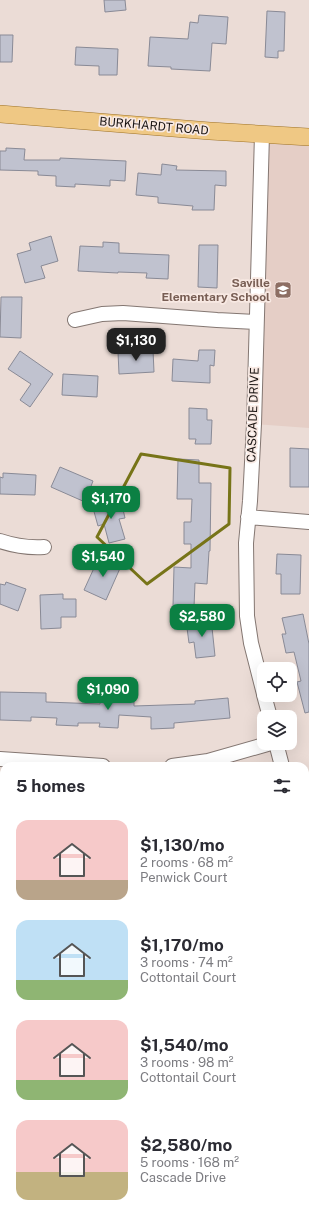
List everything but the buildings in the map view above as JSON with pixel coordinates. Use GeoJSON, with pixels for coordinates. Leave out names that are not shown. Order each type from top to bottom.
{"type":"FeatureCollection","features":[{"type":"Feature","properties":{"kind":"main road","name":"BURKHARDT ROAD"},"geometry":{"type":"LineString","coordinates":[[0,114],[210,131],[309,137]]}},
{"type":"Feature","properties":{"kind":"street","name":"CASCADE DRIVE"},"geometry":{"type":"LineString","coordinates":[[257,667],[251,644],[247,616],[246,543],[254,424],[262,134]]}},
{"type":"Feature","properties":{"kind":"street"},"geometry":{"type":"LineString","coordinates":[[75,320],[102,314],[123,313],[256,322]]}},
{"type":"Feature","properties":{"kind":"street"},"geometry":{"type":"LineString","coordinates":[[248,517],[309,522]]}},
{"type":"Feature","properties":{"kind":"street"},"geometry":{"type":"LineString","coordinates":[[0,541],[28,548],[44,547]]}},
{"type":"Feature","properties":{"kind":"street"},"geometry":{"type":"LineString","coordinates":[[201,762],[257,747]]}},
{"type":"Feature","properties":{"kind":"street"},"geometry":{"type":"LineString","coordinates":[[278,750],[281,762]]}},
{"type":"Feature","properties":{"kind":"street"},"geometry":{"type":"LineString","coordinates":[[0,759],[19,762]]}},
{"type":"Feature","properties":{"kind":"highlighted area"},"geometry":{"type":"Polygon","coordinates":[[[141,454],[230,468],[229,524],[147,584],[97,537],[141,454]]]}},
{"type":"Feature","properties":{"kind":"shaded area","name":"Saville Elementary School"},"geometry":{"type":"Polygon","coordinates":[[[262,134],[309,137],[309,428],[254,424],[262,134]]]}},
{"type":"Feature","properties":{"kind":"place","name":"Saville Elementary School"},"geometry":{"type":"Point","coordinates":[283,290]}}]}
